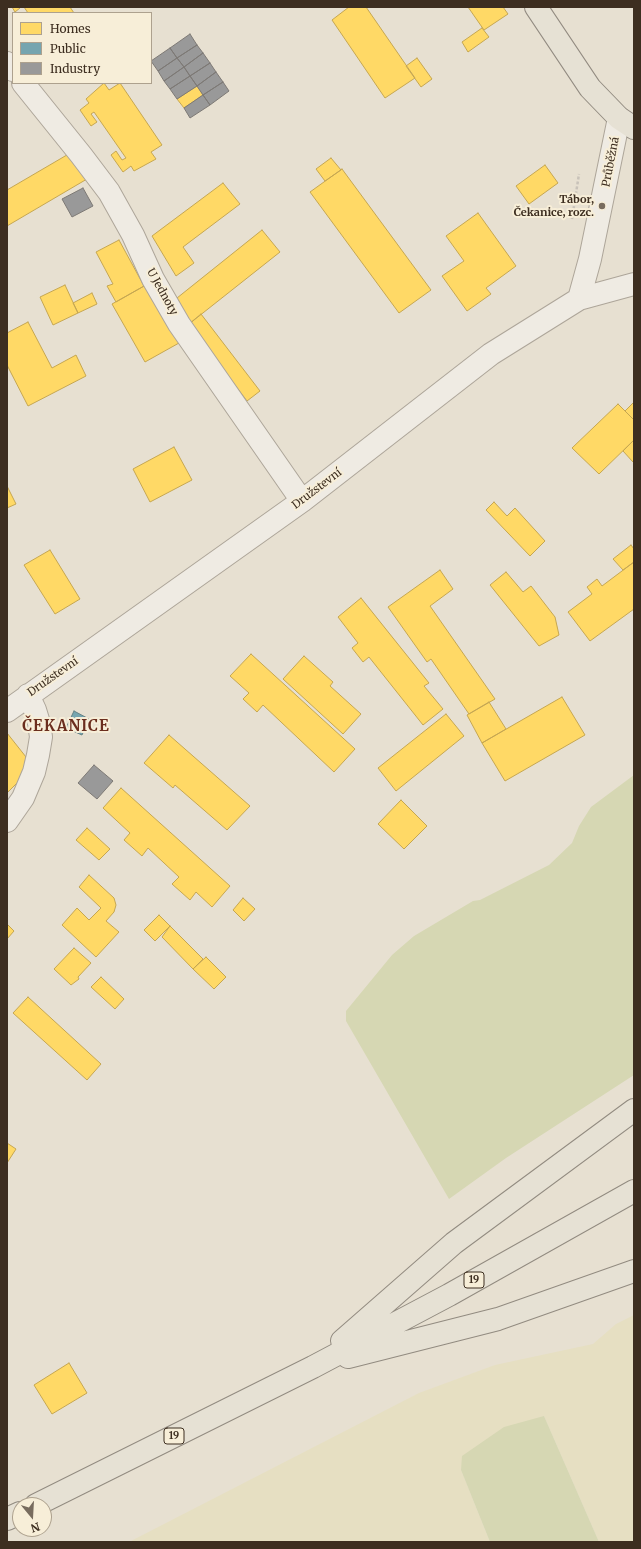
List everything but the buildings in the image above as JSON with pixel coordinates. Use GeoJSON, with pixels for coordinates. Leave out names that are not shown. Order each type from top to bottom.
{"type":"FeatureCollection","features":[{"type":"Feature","properties":{"kind":"main road","name":"Průběžná"},"geometry":{"type":"LineString","coordinates":[[536,7],[590,88],[627,123]]}},
{"type":"Feature","properties":{"kind":"main road"},"geometry":{"type":"LineString","coordinates":[[313,1367],[454,1243],[634,1110]]}},
{"type":"Feature","properties":{"kind":"main road","name":"19"},"geometry":{"type":"LineString","coordinates":[[52,1497],[313,1367],[449,1295],[634,1191]]}},
{"type":"Feature","properties":{"kind":"main road"},"geometry":{"type":"LineString","coordinates":[[313,1367],[498,1319],[634,1271]]}},
{"type":"Feature","properties":{"kind":"street","name":"U Jednoty"},"geometry":{"type":"LineString","coordinates":[[24,84],[109,192],[133,235],[153,279],[179,324],[302,501]]}},
{"type":"Feature","properties":{"kind":"street","name":"Průběžná"},"geometry":{"type":"LineString","coordinates":[[579,299],[627,123]]}},
{"type":"Feature","properties":{"kind":"street","name":"Družstevní"},"geometry":{"type":"LineString","coordinates":[[7,711],[302,501],[491,354],[579,299],[634,284]]}},
{"type":"Feature","properties":{"kind":"street"},"geometry":{"type":"LineString","coordinates":[[7,821],[22,798],[34,772],[38,755],[40,737],[39,723],[28,695]]}},
{"type":"Feature","properties":{"kind":"path"},"geometry":{"type":"LineString","coordinates":[[571,223],[579,174]]}},
{"type":"Feature","properties":{"kind":"shaded area"},"geometry":{"type":"Polygon","coordinates":[[[634,1315],[634,1542],[599,1542],[544,1416],[461,1470],[490,1542],[129,1542],[419,1393],[495,1365],[593,1344],[616,1324],[634,1315]]]}},
{"type":"Feature","properties":{"kind":"green space"},"geometry":{"type":"Polygon","coordinates":[[[634,775],[634,1075],[506,1158],[449,1199],[346,1021],[346,1011],[392,955],[414,936],[473,901],[480,900],[549,865],[572,843],[579,826],[591,807],[634,775]]]}},
{"type":"Feature","properties":{"kind":"green space"},"geometry":{"type":"Polygon","coordinates":[[[544,1416],[599,1542],[490,1542],[461,1470],[462,1456],[504,1427],[544,1416]]]}},
{"type":"Feature","properties":{"kind":"place","name":"Tábor, Čekanice, rozc."},"geometry":{"type":"Point","coordinates":[602,206]}},
{"type":"Feature","properties":{"kind":"district","name":"ČEKANICE"},"geometry":{"type":"Point","coordinates":[66,727]}}]}
